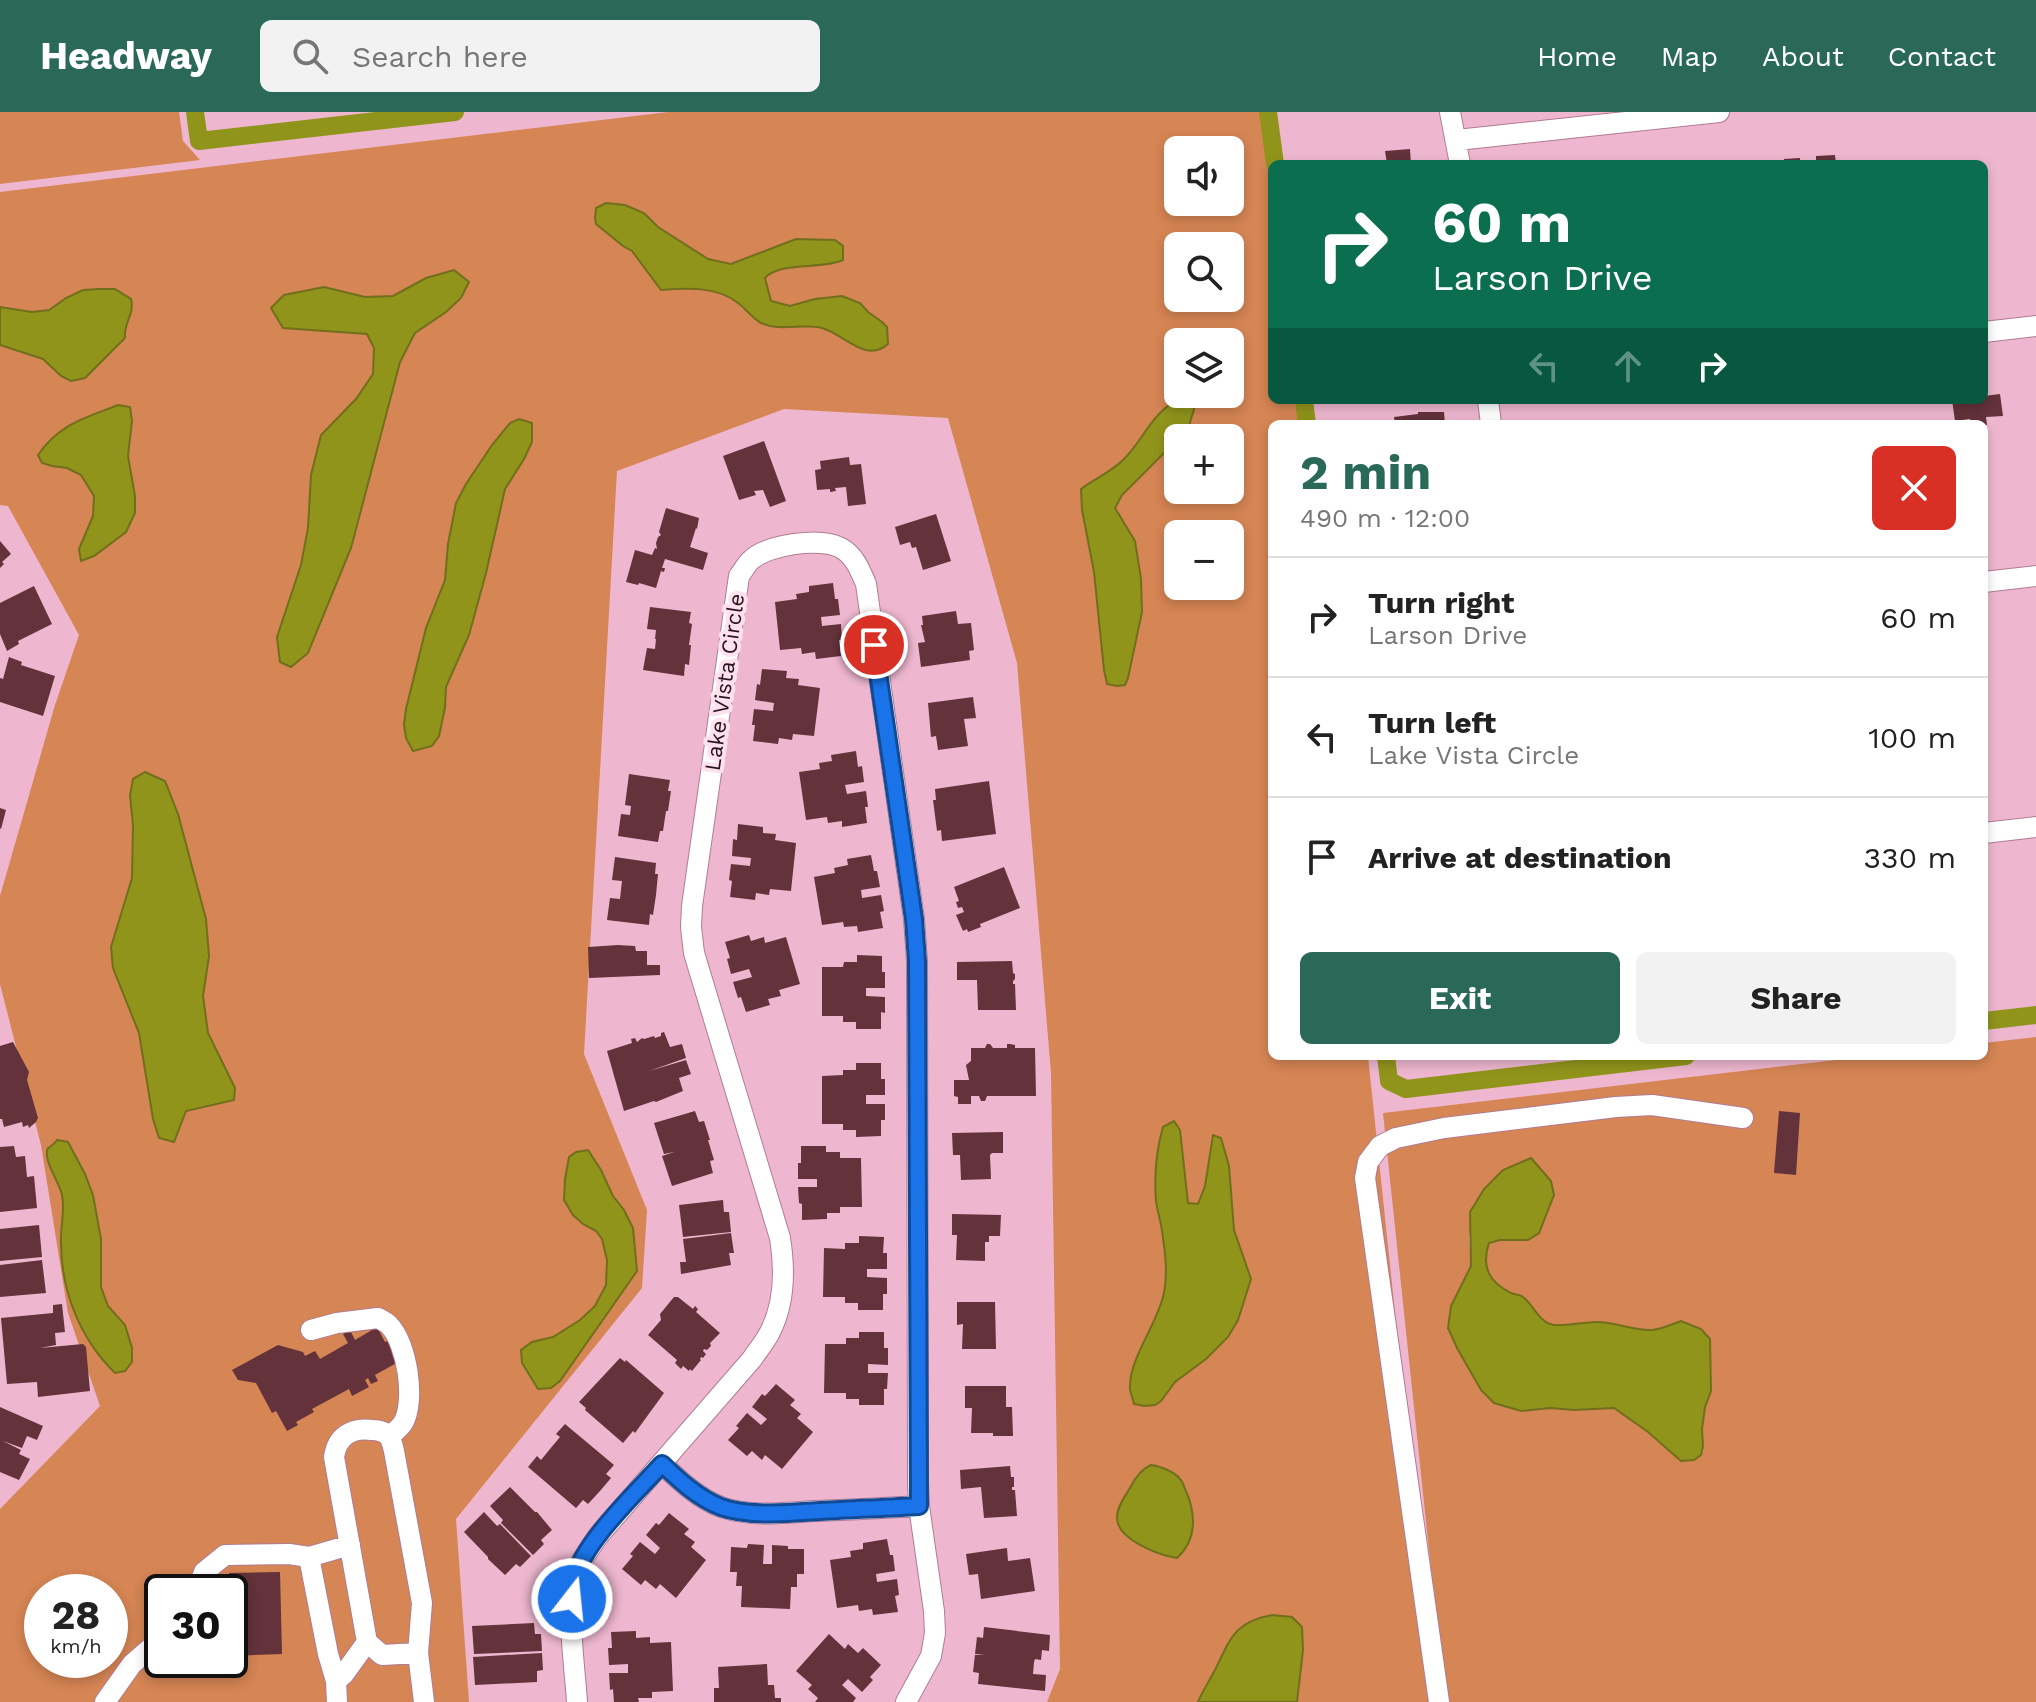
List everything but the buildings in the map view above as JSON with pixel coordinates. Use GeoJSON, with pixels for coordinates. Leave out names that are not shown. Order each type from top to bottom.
{"type":"FeatureCollection","features":[{"type":"Feature","properties":{"kind":"street"},"geometry":{"type":"LineString","coordinates":[[1450,112],[1460,160]]}},
{"type":"Feature","properties":{"kind":"street"},"geometry":{"type":"LineString","coordinates":[[1457,140],[1719,112]]}},
{"type":"Feature","properties":{"kind":"street"},"geometry":{"type":"LineString","coordinates":[[1988,332],[2036,326]]}},
{"type":"Feature","properties":{"kind":"street","name":"Lake Vista Circle"},"geometry":{"type":"LineString","coordinates":[[577,1702],[572,1599],[575,1578],[586,1555],[599,1535],[752,1359],[770,1333],[779,1310],[784,1260],[780,1238],[694,953],[692,906],[739,576],[751,559],[771,549],[818,542],[841,548],[857,563],[866,584],[914,919],[918,1075],[919,1506],[935,1633],[931,1656],[906,1702]]}},
{"type":"Feature","properties":{"kind":"street"},"geometry":{"type":"LineString","coordinates":[[1988,582],[2036,576]]}},
{"type":"Feature","properties":{"kind":"street"},"geometry":{"type":"LineString","coordinates":[[1988,833],[2036,827]]}},
{"type":"Feature","properties":{"kind":"street"},"geometry":{"type":"LineString","coordinates":[[1439,1702],[1365,1178],[1368,1162],[1380,1146],[1396,1138],[1444,1128],[1616,1107],[1652,1105],[1743,1118]]}},
{"type":"Feature","properties":{"kind":"street"},"geometry":{"type":"LineString","coordinates":[[311,1330],[378,1318],[391,1326],[405,1356],[410,1385],[408,1408],[402,1424],[389,1437]]}},
{"type":"Feature","properties":{"kind":"street"},"geometry":{"type":"LineString","coordinates":[[418,1653],[382,1655],[367,1642],[334,1457],[336,1446],[359,1428],[381,1431],[389,1437],[394,1451],[422,1603],[418,1653],[424,1702]]}},
{"type":"Feature","properties":{"kind":"street"},"geometry":{"type":"LineString","coordinates":[[662,1464],[701,1497],[723,1508],[735,1510],[781,1513],[919,1506]]}},
{"type":"Feature","properties":{"kind":"street"},"geometry":{"type":"LineString","coordinates":[[203,1574],[225,1555],[289,1554],[309,1557],[350,1545]]}},
{"type":"Feature","properties":{"kind":"street"},"geometry":{"type":"LineString","coordinates":[[309,1557],[336,1692]]}},
{"type":"Feature","properties":{"kind":"street"},"geometry":{"type":"LineString","coordinates":[[336,1692],[344,1674],[367,1642]]}},
{"type":"Feature","properties":{"kind":"street"},"geometry":{"type":"LineString","coordinates":[[105,1702],[132,1664],[144,1654]]}},
{"type":"Feature","properties":{"kind":"shaded area"},"geometry":{"type":"Polygon","coordinates":[[[0,112],[179,112],[183,141],[200,160],[0,184],[0,112]]]}},
{"type":"Feature","properties":{"kind":"shaded area"},"geometry":{"type":"Polygon","coordinates":[[[668,112],[1269,112],[1275,160],[1268,160],[1268,404],[1300,404],[1302,420],[1268,420],[1268,1060],[1368,1060],[1436,1702],[1047,1702],[1060,1669],[1051,1073],[1017,663],[948,418],[784,409],[617,471],[584,1054],[647,1210],[642,1288],[456,1519],[469,1702],[0,1702],[0,1509],[100,1406],[68,1313],[41,1145],[0,984],[0,896],[55,705],[79,635],[8,506],[0,505],[0,192],[668,112]]]}},
{"type":"Feature","properties":{"kind":"shaded area"},"geometry":{"type":"Polygon","coordinates":[[[606,203],[625,205],[644,213],[658,227],[708,259],[731,264],[796,239],[835,240],[843,246],[843,260],[781,269],[765,278],[771,301],[790,306],[842,296],[860,303],[887,327],[888,344],[872,351],[863,349],[822,328],[768,326],[730,297],[711,291],[661,290],[632,251],[596,224],[596,208],[606,203]]]}},
{"type":"Feature","properties":{"kind":"shaded area"},"geometry":{"type":"Polygon","coordinates":[[[454,270],[469,282],[461,298],[415,333],[400,362],[351,548],[308,653],[291,667],[280,662],[277,637],[301,565],[308,528],[311,475],[321,435],[356,399],[373,374],[374,348],[367,334],[283,328],[271,308],[284,295],[324,287],[365,297],[393,296],[426,278],[454,270]]]}},
{"type":"Feature","properties":{"kind":"shaded area"},"geometry":{"type":"Polygon","coordinates":[[[115,289],[131,299],[125,338],[85,378],[71,381],[43,359],[0,345],[0,307],[32,312],[49,310],[83,290],[115,289]]]}},
{"type":"Feature","properties":{"kind":"shaded area"},"geometry":{"type":"Polygon","coordinates":[[[118,405],[130,407],[132,421],[128,456],[135,513],[126,532],[94,556],[81,561],[79,549],[93,516],[94,496],[81,475],[67,468],[42,463],[38,455],[64,429],[118,405]]]}},
{"type":"Feature","properties":{"kind":"shaded area"},"geometry":{"type":"Polygon","coordinates":[[[1166,408],[1194,409],[1190,424],[1164,424],[1164,453],[1122,495],[1115,508],[1135,541],[1142,612],[1128,678],[1125,685],[1117,686],[1107,684],[1104,670],[1094,572],[1081,489],[1123,460],[1166,408]]]}},
{"type":"Feature","properties":{"kind":"shaded area"},"geometry":{"type":"Polygon","coordinates":[[[519,419],[532,423],[532,442],[505,489],[469,635],[446,687],[439,736],[432,746],[413,751],[406,738],[406,709],[426,628],[445,580],[456,503],[492,445],[510,423],[519,419]]]}},
{"type":"Feature","properties":{"kind":"shaded area"},"geometry":{"type":"Polygon","coordinates":[[[145,772],[165,781],[178,814],[206,919],[209,956],[203,996],[208,1033],[235,1088],[234,1100],[186,1111],[174,1142],[159,1138],[139,1033],[113,968],[111,947],[132,878],[130,795],[133,779],[145,772]]]}},
{"type":"Feature","properties":{"kind":"shaded area"},"geometry":{"type":"Polygon","coordinates":[[[2036,1037],[2036,1702],[1445,1702],[1383,1113],[1836,1060],[1988,1060],[1988,1043],[2036,1037]],[[1531,1158],[1503,1170],[1469,1237],[1471,1266],[1451,1306],[1457,1348],[1481,1390],[1521,1411],[1614,1408],[1648,1431],[1703,1446],[1705,1407],[1711,1391],[1710,1339],[1681,1321],[1652,1330],[1604,1322],[1549,1324],[1523,1297],[1503,1289],[1492,1279],[1486,1259],[1489,1243],[1514,1241],[1539,1233],[1554,1195],[1543,1171],[1531,1158]]]}},
{"type":"Feature","properties":{"kind":"shaded area"},"geometry":{"type":"Polygon","coordinates":[[[1174,1121],[1180,1130],[1188,1203],[1198,1204],[1205,1186],[1213,1135],[1221,1138],[1229,1166],[1234,1230],[1251,1279],[1238,1320],[1228,1337],[1206,1359],[1175,1382],[1161,1401],[1144,1406],[1134,1404],[1130,1390],[1131,1375],[1164,1293],[1166,1262],[1156,1201],[1155,1172],[1163,1127],[1174,1121]]]}},
{"type":"Feature","properties":{"kind":"shaded area"},"geometry":{"type":"Polygon","coordinates":[[[57,1140],[68,1142],[93,1195],[101,1239],[101,1287],[108,1306],[125,1325],[132,1348],[132,1362],[125,1371],[115,1373],[91,1344],[68,1293],[62,1257],[63,1200],[47,1153],[57,1140]]]}},
{"type":"Feature","properties":{"kind":"shaded area"},"geometry":{"type":"Polygon","coordinates":[[[588,1150],[633,1228],[637,1271],[560,1381],[551,1388],[538,1389],[522,1363],[521,1350],[532,1342],[553,1337],[580,1320],[595,1306],[606,1285],[607,1260],[602,1239],[573,1215],[564,1200],[569,1157],[588,1150]]]}},
{"type":"Feature","properties":{"kind":"shaded area"},"geometry":{"type":"Polygon","coordinates":[[[1531,1158],[1551,1181],[1554,1195],[1539,1233],[1528,1240],[1489,1243],[1486,1259],[1492,1279],[1511,1293],[1522,1296],[1549,1324],[1597,1322],[1652,1330],[1681,1321],[1701,1329],[1710,1339],[1711,1391],[1705,1407],[1701,1455],[1694,1460],[1681,1461],[1614,1408],[1521,1411],[1494,1403],[1481,1390],[1457,1348],[1448,1328],[1451,1306],[1471,1266],[1470,1212],[1484,1189],[1503,1170],[1531,1158]]]}},
{"type":"Feature","properties":{"kind":"shaded area"},"geometry":{"type":"Polygon","coordinates":[[[1151,1465],[1178,1476],[1189,1500],[1193,1526],[1184,1551],[1177,1558],[1140,1545],[1119,1525],[1117,1513],[1122,1502],[1139,1474],[1151,1465]]]}},
{"type":"Feature","properties":{"kind":"shaded area"},"geometry":{"type":"Polygon","coordinates":[[[1272,1615],[1292,1617],[1302,1627],[1303,1650],[1297,1702],[1198,1702],[1236,1632],[1250,1622],[1272,1615]]]}},
{"type":"Feature","properties":{"kind":"waterway"},"geometry":{"type":"LineString","coordinates":[[195,112],[199,141],[455,112]]}},
{"type":"Feature","properties":{"kind":"waterway"},"geometry":{"type":"LineString","coordinates":[[1268,112],[1274,160]]}},
{"type":"Feature","properties":{"kind":"waterway"},"geometry":{"type":"LineString","coordinates":[[1304,404],[1306,420]]}},
{"type":"Feature","properties":{"kind":"waterway"},"geometry":{"type":"LineString","coordinates":[[1988,1021],[2036,1015]]}},
{"type":"Feature","properties":{"kind":"waterway"},"geometry":{"type":"LineString","coordinates":[[1386,1060],[1389,1081],[1406,1089],[1652,1060]]}},
{"type":"Feature","properties":{"kind":"route"},"geometry":{"type":"LineString","coordinates":[[572,1599],[575,1578],[599,1535],[662,1464],[701,1497],[723,1508],[747,1512],[919,1506],[917,961],[914,919],[874,645]]}}]}
